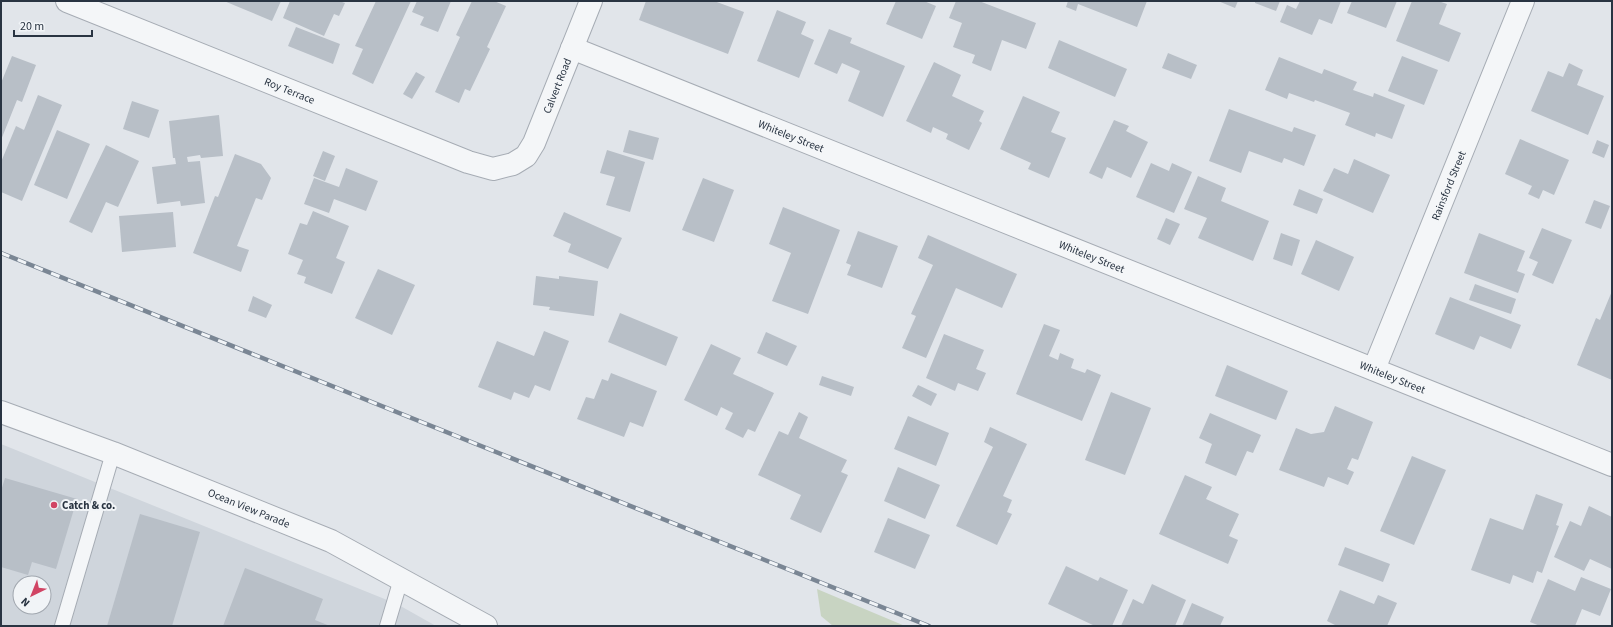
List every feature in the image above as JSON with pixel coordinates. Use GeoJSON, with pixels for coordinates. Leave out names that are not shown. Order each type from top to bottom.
{"type":"FeatureCollection","features":[{"type":"Feature","properties":{"kind":"street","name":"Roy Terrace"},"geometry":{"type":"LineString","coordinates":[[67,1],[468,162],[493,169],[514,164]]}},
{"type":"Feature","properties":{"kind":"street","name":"Calvert Road"},"geometry":{"type":"LineString","coordinates":[[514,164],[526,156],[534,143],[591,1]]}},
{"type":"Feature","properties":{"kind":"street","name":"Rainsford Street"},"geometry":{"type":"LineString","coordinates":[[1374,369],[1523,1]]}},
{"type":"Feature","properties":{"kind":"street","name":"Whiteley Street"},"geometry":{"type":"LineString","coordinates":[[572,48],[1612,465]]}},
{"type":"Feature","properties":{"kind":"street","name":"Ocean View Parade"},"geometry":{"type":"LineString","coordinates":[[1,412],[113,453],[331,541],[486,626]]}},
{"type":"Feature","properties":{"kind":"lane"},"geometry":{"type":"LineString","coordinates":[[62,626],[113,453]]}},
{"type":"Feature","properties":{"kind":"lane"},"geometry":{"type":"LineString","coordinates":[[387,626],[401,579]]}},
{"type":"Feature","properties":{"kind":"shaded area"},"geometry":{"type":"Polygon","coordinates":[[[1,444],[397,604],[436,626],[1,626],[1,444]]]}},
{"type":"Feature","properties":{"kind":"green space"},"geometry":{"type":"Polygon","coordinates":[[[817,589],[905,626],[833,626],[821,616],[817,589]]]}},
{"type":"Feature","properties":{"kind":"building"},"geometry":{"type":"Polygon","coordinates":[[[224,1],[281,1],[272,21],[224,1]]]}},
{"type":"Feature","properties":{"kind":"building"},"geometry":{"type":"Polygon","coordinates":[[[290,1],[339,1],[345,3],[339,16],[334,14],[324,36],[283,18],[290,1]]]}},
{"type":"Feature","properties":{"kind":"building"},"geometry":{"type":"Polygon","coordinates":[[[376,1],[411,1],[373,84],[352,74],[363,49],[355,46],[376,1]]]}},
{"type":"Feature","properties":{"kind":"building"},"geometry":{"type":"Polygon","coordinates":[[[417,1],[451,1],[438,32],[420,25],[424,17],[412,12],[417,1]]]}},
{"type":"Feature","properties":{"kind":"building"},"geometry":{"type":"Polygon","coordinates":[[[472,1],[494,1],[506,6],[487,47],[490,49],[470,91],[465,89],[459,103],[435,92],[460,37],[456,35],[472,1]]]}},
{"type":"Feature","properties":{"kind":"building"},"geometry":{"type":"Polygon","coordinates":[[[646,1],[714,1],[744,12],[728,54],[639,20],[646,1]]]}},
{"type":"Feature","properties":{"kind":"building"},"geometry":{"type":"Polygon","coordinates":[[[896,1],[924,1],[936,6],[922,39],[886,24],[896,1]]]}},
{"type":"Feature","properties":{"kind":"building"},"geometry":{"type":"Polygon","coordinates":[[[956,1],[979,1],[1036,23],[1026,49],[1002,40],[991,71],[972,63],[975,55],[953,47],[962,23],[949,18],[956,1]]]}},
{"type":"Feature","properties":{"kind":"building"},"geometry":{"type":"Polygon","coordinates":[[[1068,1],[1147,1],[1137,27],[1078,4],[1076,11],[1066,7],[1068,1]]]}},
{"type":"Feature","properties":{"kind":"building"},"geometry":{"type":"Polygon","coordinates":[[[1218,1],[1238,1],[1235,8],[1218,1]]]}},
{"type":"Feature","properties":{"kind":"building"},"geometry":{"type":"Polygon","coordinates":[[[1255,1],[1280,1],[1276,11],[1255,3],[1255,1]]]}},
{"type":"Feature","properties":{"kind":"building"},"geometry":{"type":"Polygon","coordinates":[[[1300,1],[1341,1],[1332,24],[1319,19],[1312,35],[1280,22],[1287,5],[1296,9],[1300,1]]]}},
{"type":"Feature","properties":{"kind":"building"},"geometry":{"type":"Polygon","coordinates":[[[1352,1],[1397,1],[1386,28],[1347,13],[1352,1]]]}},
{"type":"Feature","properties":{"kind":"building"},"geometry":{"type":"Polygon","coordinates":[[[1412,1],[1438,1],[1447,4],[1439,24],[1461,33],[1449,62],[1396,41],[1412,1]]]}},
{"type":"Feature","properties":{"kind":"building"},"geometry":{"type":"Polygon","coordinates":[[[777,10],[806,22],[801,34],[814,40],[799,78],[757,61],[777,10]]]}},
{"type":"Feature","properties":{"kind":"building"},"geometry":{"type":"Polygon","coordinates":[[[296,27],[340,44],[333,64],[288,46],[296,27]]]}},
{"type":"Feature","properties":{"kind":"building"},"geometry":{"type":"Polygon","coordinates":[[[829,29],[852,38],[850,43],[905,66],[883,117],[848,101],[860,71],[842,63],[837,74],[814,64],[829,29]]]}},
{"type":"Feature","properties":{"kind":"building"},"geometry":{"type":"Polygon","coordinates":[[[1059,40],[1127,69],[1115,97],[1048,68],[1059,40]]]}},
{"type":"Feature","properties":{"kind":"building"},"geometry":{"type":"Polygon","coordinates":[[[1168,53],[1197,65],[1191,79],[1162,68],[1168,53]]]}},
{"type":"Feature","properties":{"kind":"building"},"geometry":{"type":"Polygon","coordinates":[[[12,56],[36,65],[22,102],[17,100],[1,140],[1,83],[12,56]]]}},
{"type":"Feature","properties":{"kind":"building"},"geometry":{"type":"Polygon","coordinates":[[[1402,56],[1438,70],[1424,105],[1388,91],[1402,56]]]}},
{"type":"Feature","properties":{"kind":"building"},"geometry":{"type":"Polygon","coordinates":[[[1279,57],[1322,74],[1324,69],[1357,82],[1353,90],[1373,97],[1374,93],[1405,105],[1392,139],[1376,133],[1375,137],[1345,125],[1350,113],[1315,100],[1314,102],[1289,93],[1287,99],[1265,90],[1279,57]]]}},
{"type":"Feature","properties":{"kind":"building"},"geometry":{"type":"Polygon","coordinates":[[[934,62],[961,75],[952,96],[984,111],[979,121],[982,123],[969,150],[946,139],[948,134],[933,127],[931,133],[906,121],[934,62]]]}},
{"type":"Feature","properties":{"kind":"building"},"geometry":{"type":"Polygon","coordinates":[[[1569,63],[1583,70],[1577,85],[1604,96],[1588,135],[1531,111],[1548,71],[1563,77],[1569,63]]]}},
{"type":"Feature","properties":{"kind":"building"},"geometry":{"type":"Polygon","coordinates":[[[416,72],[425,77],[412,99],[403,94],[416,72]]]}},
{"type":"Feature","properties":{"kind":"building"},"geometry":{"type":"Polygon","coordinates":[[[38,95],[62,105],[22,201],[1,192],[1,162],[16,126],[24,130],[38,95]]]}},
{"type":"Feature","properties":{"kind":"building"},"geometry":{"type":"Polygon","coordinates":[[[1023,96],[1060,112],[1051,132],[1066,138],[1049,178],[1028,169],[1031,163],[1000,149],[1023,96]]]}},
{"type":"Feature","properties":{"kind":"building"},"geometry":{"type":"Polygon","coordinates":[[[132,101],[159,110],[149,138],[123,129],[132,101]]]}},
{"type":"Feature","properties":{"kind":"building"},"geometry":{"type":"Polygon","coordinates":[[[1229,109],[1292,132],[1294,127],[1316,135],[1304,166],[1284,158],[1282,163],[1249,151],[1241,173],[1209,161],[1229,109]]]}},
{"type":"Feature","properties":{"kind":"building"},"geometry":{"type":"Polygon","coordinates":[[[219,115],[223,156],[201,158],[200,155],[187,157],[188,162],[200,161],[205,203],[181,206],[180,201],[157,204],[152,167],[176,164],[175,158],[173,158],[169,121],[219,115]]]}},
{"type":"Feature","properties":{"kind":"building"},"geometry":{"type":"Polygon","coordinates":[[[1114,120],[1129,126],[1126,131],[1148,142],[1131,178],[1107,167],[1102,179],[1089,173],[1114,120]]]}},
{"type":"Feature","properties":{"kind":"building"},"geometry":{"type":"Polygon","coordinates":[[[57,130],[90,144],[67,199],[34,185],[57,130]]]}},
{"type":"Feature","properties":{"kind":"building"},"geometry":{"type":"Polygon","coordinates":[[[629,130],[659,138],[653,160],[623,152],[629,130]]]}},
{"type":"Feature","properties":{"kind":"building"},"geometry":{"type":"Polygon","coordinates":[[[1520,139],[1569,160],[1554,195],[1543,190],[1539,199],[1528,194],[1532,186],[1505,174],[1520,139]]]}},
{"type":"Feature","properties":{"kind":"building"},"geometry":{"type":"Polygon","coordinates":[[[1597,140],[1609,145],[1604,158],[1592,153],[1597,140]]]}},
{"type":"Feature","properties":{"kind":"building"},"geometry":{"type":"Polygon","coordinates":[[[106,145],[139,161],[118,207],[106,202],[92,233],[69,222],[106,145]]]}},
{"type":"Feature","properties":{"kind":"building"},"geometry":{"type":"Polygon","coordinates":[[[607,150],[645,162],[630,212],[606,205],[615,177],[600,173],[607,150]]]}},
{"type":"Feature","properties":{"kind":"building"},"geometry":{"type":"Polygon","coordinates":[[[323,151],[335,156],[325,181],[313,176],[323,151]]]}},
{"type":"Feature","properties":{"kind":"building"},"geometry":{"type":"Polygon","coordinates":[[[235,154],[261,164],[271,178],[262,200],[256,198],[237,246],[249,250],[241,272],[193,253],[215,196],[218,197],[235,154]]]}},
{"type":"Feature","properties":{"kind":"building"},"geometry":{"type":"Polygon","coordinates":[[[1354,159],[1390,175],[1373,213],[1323,191],[1334,168],[1348,174],[1354,159]]]}},
{"type":"Feature","properties":{"kind":"building"},"geometry":{"type":"Polygon","coordinates":[[[1151,163],[1169,171],[1172,163],[1192,172],[1174,213],[1136,197],[1151,163]]]}},
{"type":"Feature","properties":{"kind":"building"},"geometry":{"type":"Polygon","coordinates":[[[346,168],[378,181],[366,211],[334,199],[329,213],[304,204],[314,178],[339,187],[346,168]]]}},
{"type":"Feature","properties":{"kind":"building"},"geometry":{"type":"Polygon","coordinates":[[[1198,176],[1226,188],[1221,201],[1269,221],[1253,261],[1198,238],[1207,218],[1184,209],[1198,176]]]}},
{"type":"Feature","properties":{"kind":"building"},"geometry":{"type":"Polygon","coordinates":[[[703,178],[734,190],[714,242],[682,230],[703,178]]]}},
{"type":"Feature","properties":{"kind":"building"},"geometry":{"type":"Polygon","coordinates":[[[1299,189],[1323,199],[1317,214],[1293,205],[1299,189]]]}},
{"type":"Feature","properties":{"kind":"building"},"geometry":{"type":"Polygon","coordinates":[[[1594,200],[1610,206],[1601,229],[1585,223],[1594,200]]]}},
{"type":"Feature","properties":{"kind":"building"},"geometry":{"type":"Polygon","coordinates":[[[783,207],[840,230],[808,314],[772,301],[791,253],[769,244],[783,207]]]}},
{"type":"Feature","properties":{"kind":"building"},"geometry":{"type":"Polygon","coordinates":[[[313,211],[349,226],[336,258],[345,262],[332,294],[304,283],[306,277],[297,274],[303,260],[288,254],[300,223],[307,225],[313,211]]]}},
{"type":"Feature","properties":{"kind":"building"},"geometry":{"type":"Polygon","coordinates":[[[173,212],[176,247],[122,252],[119,216],[173,212]]]}},
{"type":"Feature","properties":{"kind":"building"},"geometry":{"type":"Polygon","coordinates":[[[564,212],[622,238],[608,269],[568,252],[571,244],[553,236],[564,212]]]}},
{"type":"Feature","properties":{"kind":"building"},"geometry":{"type":"Polygon","coordinates":[[[1166,218],[1180,224],[1170,245],[1157,239],[1166,218]]]}},
{"type":"Feature","properties":{"kind":"building"},"geometry":{"type":"Polygon","coordinates":[[[1542,228],[1572,240],[1553,284],[1532,275],[1538,262],[1529,258],[1542,228]]]}},
{"type":"Feature","properties":{"kind":"building"},"geometry":{"type":"Polygon","coordinates":[[[858,231],[898,246],[882,288],[847,275],[851,265],[846,263],[858,231]]]}},
{"type":"Feature","properties":{"kind":"building"},"geometry":{"type":"Polygon","coordinates":[[[1281,233],[1300,240],[1292,266],[1273,259],[1281,233]]]}},
{"type":"Feature","properties":{"kind":"building"},"geometry":{"type":"Polygon","coordinates":[[[1479,233],[1525,251],[1517,271],[1525,274],[1518,293],[1464,273],[1479,233]]]}},
{"type":"Feature","properties":{"kind":"building"},"geometry":{"type":"Polygon","coordinates":[[[928,235],[1017,274],[1002,308],[956,288],[926,358],[902,348],[916,316],[911,314],[933,265],[918,258],[928,235]]]}},
{"type":"Feature","properties":{"kind":"building"},"geometry":{"type":"Polygon","coordinates":[[[1316,240],[1354,257],[1339,291],[1301,274],[1316,240]]]}},
{"type":"Feature","properties":{"kind":"building"},"geometry":{"type":"Polygon","coordinates":[[[378,269],[415,285],[392,335],[355,318],[378,269]]]}},
{"type":"Feature","properties":{"kind":"building"},"geometry":{"type":"Polygon","coordinates":[[[536,276],[559,279],[559,276],[598,281],[594,316],[549,310],[550,307],[533,305],[536,276]]]}},
{"type":"Feature","properties":{"kind":"building"},"geometry":{"type":"Polygon","coordinates":[[[1475,284],[1516,299],[1511,314],[1469,300],[1475,284]]]}},
{"type":"Feature","properties":{"kind":"building"},"geometry":{"type":"Polygon","coordinates":[[[1612,291],[1612,380],[1577,365],[1596,318],[1600,320],[1612,291]]]}},
{"type":"Feature","properties":{"kind":"building"},"geometry":{"type":"Polygon","coordinates":[[[253,296],[272,305],[266,318],[248,311],[253,296]]]}},
{"type":"Feature","properties":{"kind":"building"},"geometry":{"type":"Polygon","coordinates":[[[1450,297],[1521,325],[1511,349],[1480,336],[1474,350],[1435,334],[1450,297]]]}},
{"type":"Feature","properties":{"kind":"building"},"geometry":{"type":"Polygon","coordinates":[[[620,313],[678,337],[666,366],[608,342],[620,313]]]}},
{"type":"Feature","properties":{"kind":"building"},"geometry":{"type":"Polygon","coordinates":[[[1044,324],[1060,330],[1049,356],[1058,360],[1060,353],[1074,359],[1071,368],[1085,373],[1087,369],[1101,375],[1082,421],[1016,394],[1044,324]]]}},
{"type":"Feature","properties":{"kind":"building"},"geometry":{"type":"Polygon","coordinates":[[[544,331],[569,341],[550,391],[535,385],[529,398],[514,392],[511,400],[478,387],[497,341],[534,356],[544,331]]]}},
{"type":"Feature","properties":{"kind":"building"},"geometry":{"type":"Polygon","coordinates":[[[766,332],[797,346],[787,366],[757,353],[766,332]]]}},
{"type":"Feature","properties":{"kind":"building"},"geometry":{"type":"Polygon","coordinates":[[[944,334],[984,350],[976,369],[986,373],[978,391],[958,383],[955,391],[926,378],[944,334]]]}},
{"type":"Feature","properties":{"kind":"building"},"geometry":{"type":"Polygon","coordinates":[[[711,344],[741,358],[733,374],[774,393],[755,432],[748,429],[743,438],[725,429],[733,413],[721,407],[717,416],[684,400],[711,344]]]}},
{"type":"Feature","properties":{"kind":"building"},"geometry":{"type":"Polygon","coordinates":[[[1227,365],[1288,391],[1276,420],[1215,396],[1227,365]]]}},
{"type":"Feature","properties":{"kind":"building"},"geometry":{"type":"Polygon","coordinates":[[[611,373],[657,391],[643,427],[630,422],[624,437],[577,419],[586,397],[594,399],[602,379],[608,381],[611,373]]]}},
{"type":"Feature","properties":{"kind":"building"},"geometry":{"type":"Polygon","coordinates":[[[822,376],[854,387],[851,396],[819,385],[822,376]]]}},
{"type":"Feature","properties":{"kind":"building"},"geometry":{"type":"Polygon","coordinates":[[[918,385],[937,394],[931,406],[912,396],[918,385]]]}},
{"type":"Feature","properties":{"kind":"building"},"geometry":{"type":"Polygon","coordinates":[[[1111,392],[1151,408],[1125,475],[1085,460],[1111,392]]]}},
{"type":"Feature","properties":{"kind":"building"},"geometry":{"type":"Polygon","coordinates":[[[1335,406],[1373,422],[1358,460],[1352,458],[1347,469],[1354,472],[1348,485],[1328,477],[1324,487],[1279,470],[1296,428],[1311,434],[1324,432],[1335,406]]]}},
{"type":"Feature","properties":{"kind":"building"},"geometry":{"type":"Polygon","coordinates":[[[799,412],[808,417],[799,438],[847,460],[841,472],[848,475],[821,533],[790,519],[801,495],[758,475],[779,431],[788,435],[799,412]]]}},
{"type":"Feature","properties":{"kind":"building"},"geometry":{"type":"Polygon","coordinates":[[[1210,413],[1261,435],[1253,453],[1247,451],[1236,476],[1205,463],[1212,444],[1199,438],[1210,413]]]}},
{"type":"Feature","properties":{"kind":"building"},"geometry":{"type":"Polygon","coordinates":[[[908,416],[949,433],[936,466],[894,449],[908,416]]]}},
{"type":"Feature","properties":{"kind":"building"},"geometry":{"type":"Polygon","coordinates":[[[990,427],[1027,444],[1003,496],[1012,500],[1007,512],[1012,514],[997,545],[956,526],[993,447],[984,442],[990,427]]]}},
{"type":"Feature","properties":{"kind":"building"},"geometry":{"type":"Polygon","coordinates":[[[1412,456],[1446,470],[1414,545],[1380,531],[1412,456]]]}},
{"type":"Feature","properties":{"kind":"building"},"geometry":{"type":"Polygon","coordinates":[[[898,467],[940,485],[925,519],[884,501],[898,467]]]}},
{"type":"Feature","properties":{"kind":"building"},"geometry":{"type":"Polygon","coordinates":[[[1185,475],[1212,487],[1206,499],[1239,514],[1229,536],[1238,540],[1228,564],[1159,534],[1185,475]]]}},
{"type":"Feature","properties":{"kind":"building"},"geometry":{"type":"Polygon","coordinates":[[[5,478],[77,499],[56,569],[32,562],[28,575],[1,567],[1,491],[5,478]]]}},
{"type":"Feature","properties":{"kind":"building"},"geometry":{"type":"Polygon","coordinates":[[[1536,494],[1563,504],[1556,525],[1559,526],[1542,573],[1537,571],[1533,583],[1513,575],[1510,584],[1471,570],[1490,518],[1523,530],[1536,494]]]}},
{"type":"Feature","properties":{"kind":"building"},"geometry":{"type":"Polygon","coordinates":[[[1589,506],[1612,517],[1612,569],[1590,559],[1584,571],[1554,557],[1570,521],[1581,526],[1589,506]]]}},
{"type":"Feature","properties":{"kind":"building"},"geometry":{"type":"Polygon","coordinates":[[[140,514],[200,532],[172,626],[107,626],[140,514]]]}},
{"type":"Feature","properties":{"kind":"building"},"geometry":{"type":"Polygon","coordinates":[[[888,518],[930,535],[915,569],[874,552],[888,518]]]}},
{"type":"Feature","properties":{"kind":"building"},"geometry":{"type":"Polygon","coordinates":[[[1345,547],[1390,564],[1383,582],[1338,565],[1345,547]]]}},
{"type":"Feature","properties":{"kind":"building"},"geometry":{"type":"Polygon","coordinates":[[[1066,566],[1098,581],[1100,577],[1128,590],[1112,626],[1095,626],[1048,604],[1066,566]]]}},
{"type":"Feature","properties":{"kind":"building"},"geometry":{"type":"Polygon","coordinates":[[[245,568],[323,599],[315,620],[330,626],[223,626],[245,568]]]}},
{"type":"Feature","properties":{"kind":"building"},"geometry":{"type":"Polygon","coordinates":[[[1581,577],[1611,589],[1600,616],[1582,609],[1575,626],[1540,626],[1530,622],[1548,579],[1575,591],[1581,577]]]}},
{"type":"Feature","properties":{"kind":"building"},"geometry":{"type":"Polygon","coordinates":[[[1152,584],[1186,600],[1175,626],[1121,626],[1133,599],[1143,604],[1152,584]]]}},
{"type":"Feature","properties":{"kind":"building"},"geometry":{"type":"Polygon","coordinates":[[[1340,590],[1374,604],[1378,595],[1397,603],[1387,626],[1337,626],[1327,621],[1340,590]]]}},
{"type":"Feature","properties":{"kind":"building"},"geometry":{"type":"Polygon","coordinates":[[[1192,603],[1224,617],[1220,626],[1182,626],[1192,603]]]}},
{"type":"Feature","properties":{"kind":"railway"},"geometry":{"type":"LineString","coordinates":[[1,253],[929,626]]}},
{"type":"Feature","properties":{"kind":"place","name":"Catch & co."},"geometry":{"type":"Point","coordinates":[54,505]}}]}
